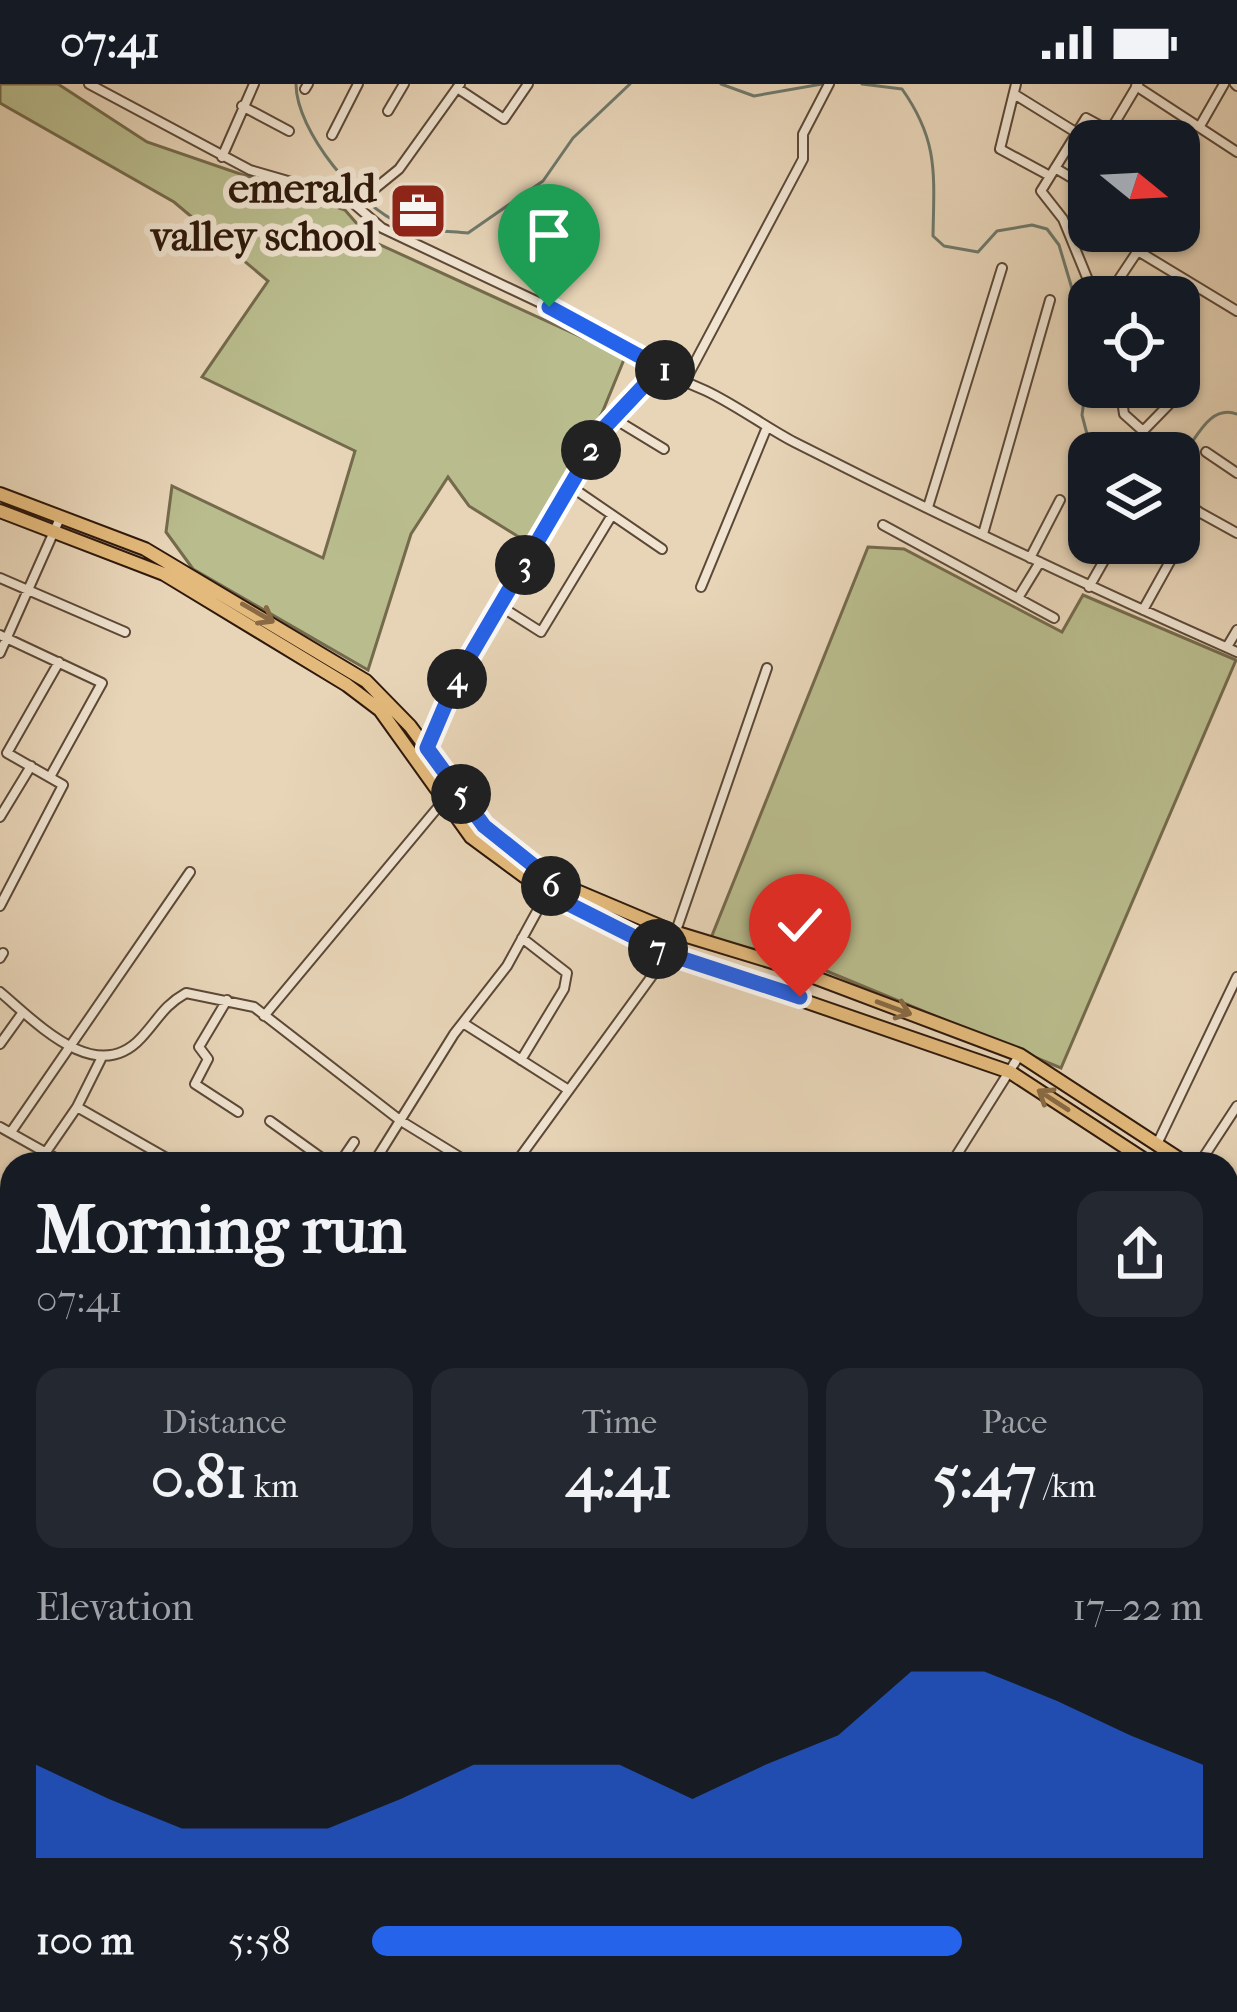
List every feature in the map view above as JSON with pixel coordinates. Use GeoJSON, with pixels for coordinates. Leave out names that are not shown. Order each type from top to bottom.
{"type":"FeatureCollection","features":[{"type":"Feature","properties":{"kind":"main road"},"geometry":{"type":"LineString","coordinates":[[0,494],[164,574],[347,685],[380,710],[471,837],[550,887],[668,954],[1010,1072],[1133,1152]]}},
{"type":"Feature","properties":{"kind":"main road"},"geometry":{"type":"LineString","coordinates":[[0,511],[145,549],[366,681],[427,748],[484,826],[550,887],[779,964],[1020,1054],[1171,1152]]}},
{"type":"Feature","properties":{"kind":"street"},"geometry":{"type":"LineString","coordinates":[[89,84],[222,157],[355,205],[382,228],[549,307],[767,427],[1089,586],[1232,649],[1237,630]]}},
{"type":"Feature","properties":{"kind":"street"},"geometry":{"type":"LineString","coordinates":[[222,157],[254,84]]}},
{"type":"Feature","properties":{"kind":"street"},"geometry":{"type":"LineString","coordinates":[[332,135],[358,84]]}},
{"type":"Feature","properties":{"kind":"street"},"geometry":{"type":"LineString","coordinates":[[388,110],[404,84]]}},
{"type":"Feature","properties":{"kind":"street"},"geometry":{"type":"LineString","coordinates":[[355,205],[399,169],[459,86],[504,119],[529,84]]}},
{"type":"Feature","properties":{"kind":"street"},"geometry":{"type":"LineString","coordinates":[[681,379],[803,160],[803,134],[829,84]]}},
{"type":"Feature","properties":{"kind":"street"},"geometry":{"type":"LineString","coordinates":[[1224,84],[1200,127],[1237,152]]}},
{"type":"Feature","properties":{"kind":"street"},"geometry":{"type":"LineString","coordinates":[[1116,120],[1137,85],[1190,120]]}},
{"type":"Feature","properties":{"kind":"street"},"geometry":{"type":"LineString","coordinates":[[1068,127],[1015,89],[1000,149],[1068,179]]}},
{"type":"Feature","properties":{"kind":"street"},"geometry":{"type":"LineString","coordinates":[[242,106],[289,131]]}},
{"type":"Feature","properties":{"kind":"street"},"geometry":{"type":"LineString","coordinates":[[1068,148],[1041,191],[1063,219],[1086,276]]}},
{"type":"Feature","properties":{"kind":"street"},"geometry":{"type":"LineString","coordinates":[[1141,252],[1237,311]]}},
{"type":"Feature","properties":{"kind":"street"},"geometry":{"type":"LineString","coordinates":[[928,507],[1002,268]]}},
{"type":"Feature","properties":{"kind":"street"},"geometry":{"type":"LineString","coordinates":[[983,535],[1050,300]]}},
{"type":"Feature","properties":{"kind":"street"},"geometry":{"type":"LineString","coordinates":[[427,748],[456,680],[613,418],[653,376],[681,379]]}},
{"type":"Feature","properties":{"kind":"street"},"geometry":{"type":"LineString","coordinates":[[1123,408],[1143,431],[1165,408]]}},
{"type":"Feature","properties":{"kind":"street"},"geometry":{"type":"LineString","coordinates":[[613,418],[664,449]]}},
{"type":"Feature","properties":{"kind":"street"},"geometry":{"type":"LineString","coordinates":[[701,587],[767,427]]}},
{"type":"Feature","properties":{"kind":"street"},"geometry":{"type":"LineString","coordinates":[[1206,452],[1237,473]]}},
{"type":"Feature","properties":{"kind":"street"},"geometry":{"type":"LineString","coordinates":[[570,486],[662,549]]}},
{"type":"Feature","properties":{"kind":"street"},"geometry":{"type":"LineString","coordinates":[[1018,598],[1060,500]]}},
{"type":"Feature","properties":{"kind":"street"},"geometry":{"type":"LineString","coordinates":[[1200,512],[1237,532]]}},
{"type":"Feature","properties":{"kind":"street"},"geometry":{"type":"LineString","coordinates":[[500,606],[541,632],[612,514]]}},
{"type":"Feature","properties":{"kind":"street"},"geometry":{"type":"LineString","coordinates":[[0,653],[57,524]]}},
{"type":"Feature","properties":{"kind":"street"},"geometry":{"type":"LineString","coordinates":[[883,526],[1054,618]]}},
{"type":"Feature","properties":{"kind":"street"},"geometry":{"type":"LineString","coordinates":[[1089,586],[1102,564]]}},
{"type":"Feature","properties":{"kind":"street"},"geometry":{"type":"LineString","coordinates":[[1143,610],[1169,564]]}},
{"type":"Feature","properties":{"kind":"street"},"geometry":{"type":"LineString","coordinates":[[0,578],[125,632]]}},
{"type":"Feature","properties":{"kind":"street"},"geometry":{"type":"LineString","coordinates":[[4,637],[103,682],[50,778]]}},
{"type":"Feature","properties":{"kind":"street"},"geometry":{"type":"LineString","coordinates":[[0,906],[63,785],[8,753],[59,662]]}},
{"type":"Feature","properties":{"kind":"street"},"geometry":{"type":"LineString","coordinates":[[523,1152],[668,954],[767,668]]}},
{"type":"Feature","properties":{"kind":"street"},"geometry":{"type":"LineString","coordinates":[[0,817],[31,766]]}},
{"type":"Feature","properties":{"kind":"street"},"geometry":{"type":"LineString","coordinates":[[264,1016],[445,799]]}},
{"type":"Feature","properties":{"kind":"street"},"geometry":{"type":"LineString","coordinates":[[10,1132],[190,872]]}},
{"type":"Feature","properties":{"kind":"street"},"geometry":{"type":"LineString","coordinates":[[382,1152],[522,938],[550,887]]}},
{"type":"Feature","properties":{"kind":"street"},"geometry":{"type":"LineString","coordinates":[[521,1060],[564,989],[567,973],[522,938]]}},
{"type":"Feature","properties":{"kind":"street"},"geometry":{"type":"LineString","coordinates":[[1158,1142],[1237,977]]}},
{"type":"Feature","properties":{"kind":"street"},"geometry":{"type":"LineString","coordinates":[[0,992],[68,1044],[101,1059]]}},
{"type":"Feature","properties":{"kind":"street"},"geometry":{"type":"LineString","coordinates":[[0,1126],[46,1152],[77,1107],[101,1059],[130,1048],[162,1007],[186,993],[227,1000],[264,1016],[445,1152]]}},
{"type":"Feature","properties":{"kind":"street"},"geometry":{"type":"LineString","coordinates":[[227,1000],[200,1047],[208,1059],[195,1084],[238,1112]]}},
{"type":"Feature","properties":{"kind":"street"},"geometry":{"type":"LineString","coordinates":[[0,1044],[23,1012]]}},
{"type":"Feature","properties":{"kind":"street"},"geometry":{"type":"LineString","coordinates":[[463,1023],[567,1089]]}},
{"type":"Feature","properties":{"kind":"street"},"geometry":{"type":"LineString","coordinates":[[959,1152],[1020,1054]]}},
{"type":"Feature","properties":{"kind":"street"},"geometry":{"type":"LineString","coordinates":[[1207,1152],[1237,1106]]}},
{"type":"Feature","properties":{"kind":"street"},"geometry":{"type":"LineString","coordinates":[[77,1107],[156,1152]]}},
{"type":"Feature","properties":{"kind":"street"},"geometry":{"type":"LineString","coordinates":[[270,1121],[313,1152]]}},
{"type":"Feature","properties":{"kind":"street"},"geometry":{"type":"LineString","coordinates":[[347,1152],[354,1142]]}},
{"type":"Feature","properties":{"kind":"green space"},"geometry":{"type":"Polygon","coordinates":[[[0,84],[58,84],[147,142],[345,210],[372,241],[625,357],[602,413],[527,542],[469,506],[448,477],[411,534],[368,670],[193,569],[166,532],[172,486],[323,558],[355,451],[202,377],[268,281],[174,202],[0,103],[0,84]]]}},
{"type":"Feature","properties":{"kind":"green space"},"geometry":{"type":"Polygon","coordinates":[[[868,547],[904,549],[1062,632],[1083,595],[1236,660],[1061,1068],[812,965],[711,938],[868,547]]]}},
{"type":"Feature","properties":{"kind":"waterway"},"geometry":{"type":"LineString","coordinates":[[296,84],[299,103],[318,144],[367,202],[402,224],[468,233],[543,181],[573,138],[630,84]]}},
{"type":"Feature","properties":{"kind":"waterway"},"geometry":{"type":"LineString","coordinates":[[721,84],[754,96],[822,84]]}},
{"type":"Feature","properties":{"kind":"waterway"},"geometry":{"type":"LineString","coordinates":[[862,84],[902,89],[923,125],[932,159],[933,236],[944,246],[978,252],[997,231],[1032,225],[1047,229],[1059,245],[1076,302],[1086,432]]}},
{"type":"Feature","properties":{"kind":"waterway"},"geometry":{"type":"LineString","coordinates":[[1200,432],[1218,414],[1237,414]]}},
{"type":"Feature","properties":{"kind":"place","name":"emerald valley school"},"geometry":{"type":"Point","coordinates":[418,211]}},
{"type":"Feature","properties":{"kind":"route"},"geometry":{"type":"LineString","coordinates":[[549,307],[676,376],[653,376],[604,428],[456,680],[427,748],[484,826],[553,881],[547,893],[668,954],[800,997]]}}]}
